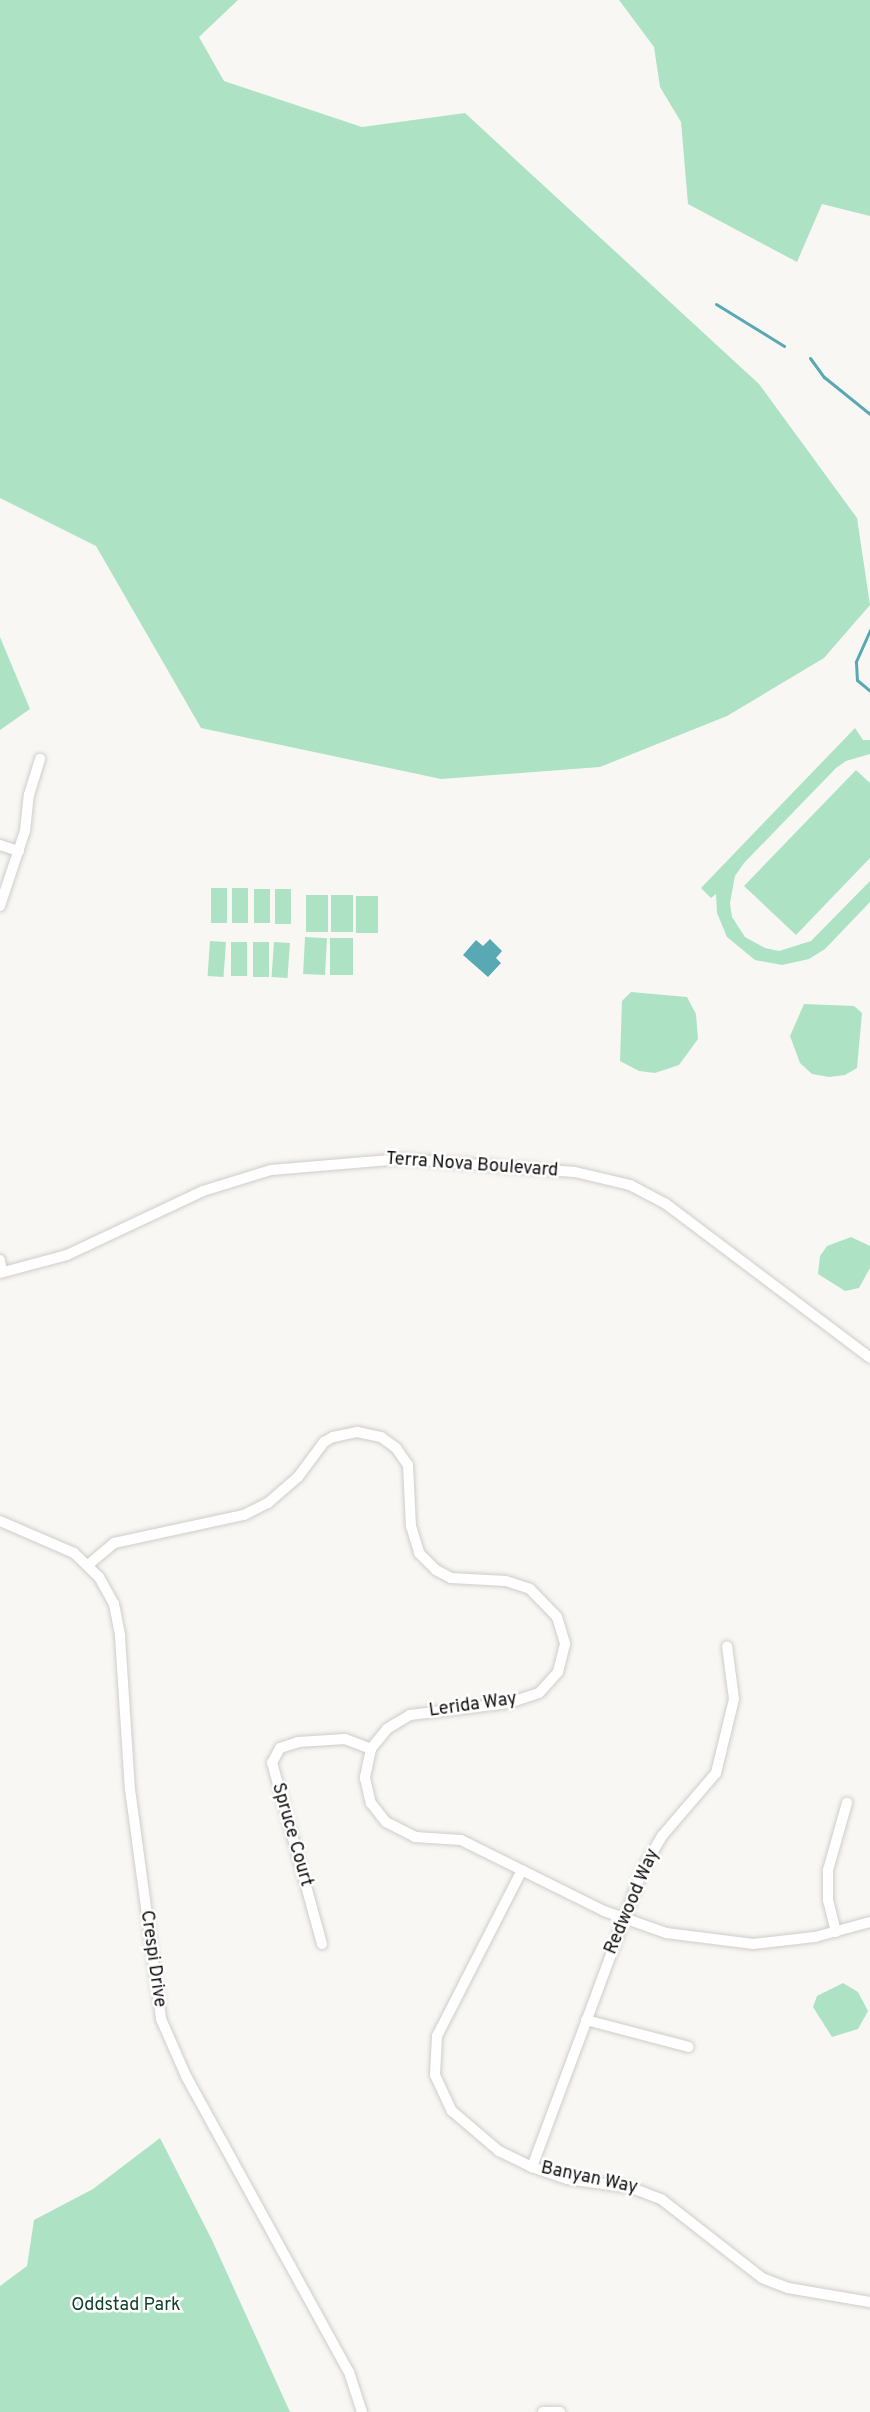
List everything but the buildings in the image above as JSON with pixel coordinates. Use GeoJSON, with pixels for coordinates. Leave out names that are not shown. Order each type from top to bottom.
{"type":"FeatureCollection","features":[{"type":"Feature","properties":{"kind":"street"},"geometry":{"type":"LineString","coordinates":[[0,906],[19,851],[40,759]]}},
{"type":"Feature","properties":{"kind":"street"},"geometry":{"type":"LineString","coordinates":[[0,845],[19,851]]}},
{"type":"Feature","properties":{"kind":"street","name":"Terra Nova Boulevard"},"geometry":{"type":"LineString","coordinates":[[1,1272],[67,1255],[203,1191],[271,1170],[402,1159],[575,1172],[630,1185],[666,1204],[870,1358]]}},
{"type":"Feature","properties":{"kind":"street"},"geometry":{"type":"LineString","coordinates":[[0,1260],[1,1272]]}},
{"type":"Feature","properties":{"kind":"street","name":"Lerida Way"},"geometry":{"type":"LineString","coordinates":[[88,1565],[114,1543],[244,1515],[268,1503],[293,1482],[324,1442],[333,1437],[357,1432],[387,1441],[408,1465],[411,1526],[419,1552],[436,1570],[451,1578],[506,1581],[530,1589],[553,1611],[565,1644],[558,1672],[539,1693],[509,1703],[410,1715],[387,1729],[371,1749]]}},
{"type":"Feature","properties":{"kind":"street","name":"Crespi Drive"},"geometry":{"type":"LineString","coordinates":[[0,1521],[52,1541],[88,1565],[108,1591],[118,1619],[130,1789],[161,2019],[186,2076],[349,2372],[362,2412]]}},
{"type":"Feature","properties":{"kind":"street","name":"Redwood Way"},"geometry":{"type":"LineString","coordinates":[[532,2167],[624,1919],[652,1852],[673,1822],[708,1786],[722,1758],[734,1700],[727,1646]]}},
{"type":"Feature","properties":{"kind":"street","name":"Spruce Court"},"geometry":{"type":"LineString","coordinates":[[322,1944],[272,1763],[280,1748],[298,1742],[345,1739],[371,1749]]}},
{"type":"Feature","properties":{"kind":"street"},"geometry":{"type":"LineString","coordinates":[[371,1749],[366,1791],[386,1822],[415,1837],[461,1840],[624,1919],[666,1933],[730,1943],[785,1941],[836,1932],[870,1922]]}},
{"type":"Feature","properties":{"kind":"street"},"geometry":{"type":"LineString","coordinates":[[836,1932],[828,1900],[828,1870],[847,1803]]}},
{"type":"Feature","properties":{"kind":"street","name":"Banyan Way"},"geometry":{"type":"LineString","coordinates":[[522,1870],[443,2024],[433,2062],[438,2089],[452,2111],[498,2151],[532,2167],[567,2179],[647,2192],[674,2208],[762,2278],[788,2288],[870,2302]]}},
{"type":"Feature","properties":{"kind":"street"},"geometry":{"type":"LineString","coordinates":[[586,2020],[689,2047]]}},
{"type":"Feature","properties":{"kind":"street"},"geometry":{"type":"LineString","coordinates":[[543,2412],[560,2412]]}},
{"type":"Feature","properties":{"kind":"green space"},"geometry":{"type":"Polygon","coordinates":[[[0,0],[238,0],[199,37],[224,81],[362,127],[465,113],[759,384],[857,518],[870,605],[824,658],[727,716],[600,767],[441,779],[201,728],[96,546],[0,498],[0,0]]]}},
{"type":"Feature","properties":{"kind":"green space"},"geometry":{"type":"Polygon","coordinates":[[[619,0],[870,0],[870,216],[822,204],[797,262],[688,204],[681,122],[660,87],[654,47],[619,0]]]}},
{"type":"Feature","properties":{"kind":"green space"},"geometry":{"type":"Polygon","coordinates":[[[0,637],[30,709],[0,730],[0,637]]]}},
{"type":"Feature","properties":{"kind":"green space"},"geometry":{"type":"Polygon","coordinates":[[[855,728],[863,740],[870,740],[870,754],[846,761],[836,768],[744,863],[735,876],[730,903],[732,917],[745,937],[765,948],[779,951],[811,941],[870,881],[870,902],[825,949],[809,959],[782,965],[755,960],[727,937],[717,913],[716,894],[711,898],[701,888],[855,728]]]}},
{"type":"Feature","properties":{"kind":"green space"},"geometry":{"type":"Polygon","coordinates":[[[856,770],[870,783],[870,858],[796,935],[744,886],[856,770]]]}},
{"type":"Feature","properties":{"kind":"green space"},"geometry":{"type":"Polygon","coordinates":[[[211,888],[227,888],[227,923],[211,923],[211,888]]]}},
{"type":"Feature","properties":{"kind":"green space"},"geometry":{"type":"Polygon","coordinates":[[[232,888],[248,888],[248,923],[232,923],[232,888]]]}},
{"type":"Feature","properties":{"kind":"green space"},"geometry":{"type":"Polygon","coordinates":[[[254,889],[270,889],[270,923],[254,923],[254,889]]]}},
{"type":"Feature","properties":{"kind":"green space"},"geometry":{"type":"Polygon","coordinates":[[[275,889],[291,889],[291,924],[275,924],[275,889]]]}},
{"type":"Feature","properties":{"kind":"green space"},"geometry":{"type":"Polygon","coordinates":[[[306,895],[328,895],[328,932],[306,932],[306,895]]]}},
{"type":"Feature","properties":{"kind":"green space"},"geometry":{"type":"Polygon","coordinates":[[[331,895],[353,895],[353,932],[331,932],[331,895]]]}},
{"type":"Feature","properties":{"kind":"green space"},"geometry":{"type":"Polygon","coordinates":[[[356,896],[378,896],[378,933],[356,933],[356,896]]]}},
{"type":"Feature","properties":{"kind":"green space"},"geometry":{"type":"Polygon","coordinates":[[[305,937],[327,938],[325,975],[303,974],[305,937]]]}},
{"type":"Feature","properties":{"kind":"green space"},"geometry":{"type":"Polygon","coordinates":[[[330,938],[353,938],[353,975],[330,975],[330,938]]]}},
{"type":"Feature","properties":{"kind":"green space"},"geometry":{"type":"Polygon","coordinates":[[[210,941],[226,942],[224,977],[208,976],[210,941]]]}},
{"type":"Feature","properties":{"kind":"green space"},"geometry":{"type":"Polygon","coordinates":[[[231,942],[247,942],[247,976],[231,976],[231,942]]]}},
{"type":"Feature","properties":{"kind":"green space"},"geometry":{"type":"Polygon","coordinates":[[[253,942],[269,942],[269,977],[253,977],[253,942]]]}},
{"type":"Feature","properties":{"kind":"green space"},"geometry":{"type":"Polygon","coordinates":[[[274,942],[290,943],[288,978],[272,977],[274,942]]]}},
{"type":"Feature","properties":{"kind":"green space"},"geometry":{"type":"Polygon","coordinates":[[[631,992],[687,997],[696,1014],[698,1039],[679,1065],[655,1073],[639,1071],[620,1061],[622,1001],[631,992]]]}},
{"type":"Feature","properties":{"kind":"green space"},"geometry":{"type":"Polygon","coordinates":[[[804,1004],[854,1006],[862,1013],[857,1068],[845,1075],[829,1077],[812,1074],[800,1063],[790,1036],[804,1004]]]}},
{"type":"Feature","properties":{"kind":"green space"},"geometry":{"type":"Polygon","coordinates":[[[851,1237],[870,1246],[870,1268],[859,1288],[845,1291],[818,1274],[820,1256],[827,1246],[851,1237]]]}},
{"type":"Feature","properties":{"kind":"green space"},"geometry":{"type":"Polygon","coordinates":[[[843,1983],[858,1992],[868,2011],[858,2029],[832,2037],[813,2007],[817,1996],[843,1983]]]}},
{"type":"Feature","properties":{"kind":"green space","name":"Oddstad Park"},"geometry":{"type":"Polygon","coordinates":[[[160,2138],[212,2240],[290,2412],[0,2412],[0,2286],[27,2266],[34,2220],[93,2189],[160,2138]]]}},
{"type":"Feature","properties":{"kind":"water"},"geometry":{"type":"Polygon","coordinates":[[[490,939],[502,951],[496,958],[501,963],[488,977],[463,955],[476,940],[483,946],[490,939]]]}},
{"type":"Feature","properties":{"kind":"waterway"},"geometry":{"type":"LineString","coordinates":[[716,304],[784,346]]}},
{"type":"Feature","properties":{"kind":"waterway"},"geometry":{"type":"LineString","coordinates":[[810,358],[824,377],[870,414]]}},
{"type":"Feature","properties":{"kind":"waterway"},"geometry":{"type":"LineString","coordinates":[[870,630],[856,662],[857,680],[870,691]]}}]}
